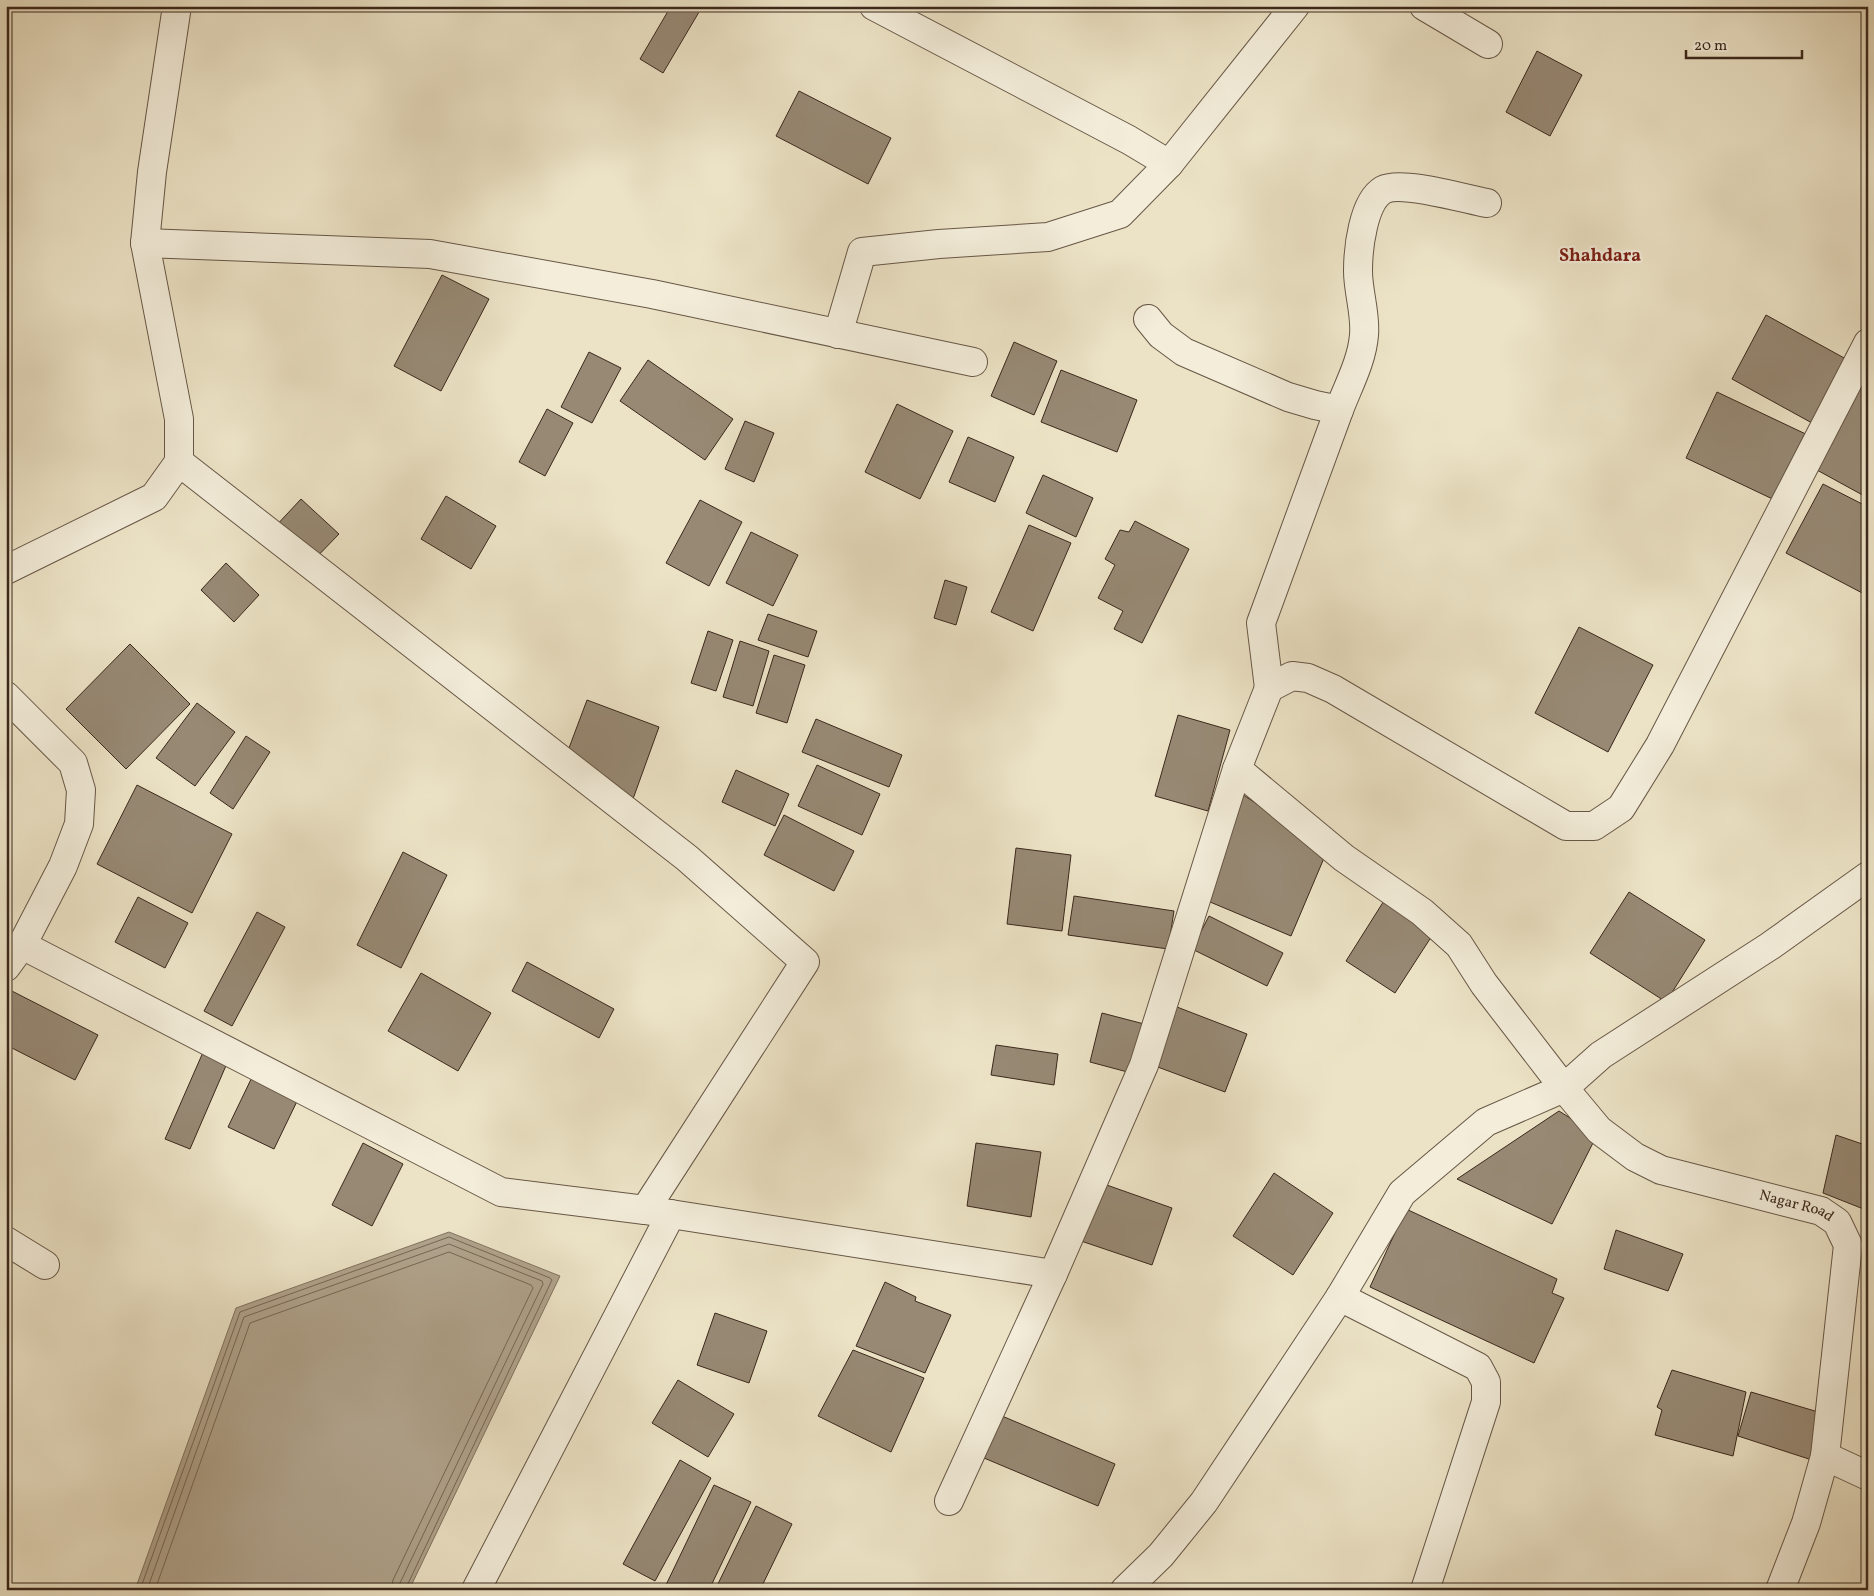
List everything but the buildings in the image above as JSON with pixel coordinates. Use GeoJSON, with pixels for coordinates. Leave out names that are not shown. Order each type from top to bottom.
{"type":"FeatureCollection","features":[{"type":"Feature","properties":{"kind":"street"},"geometry":{"type":"LineString","coordinates":[[6,570],[154,497],[179,462],[179,419],[144,243],[152,172],[176,6]]}},
{"type":"Feature","properties":{"kind":"street"},"geometry":{"type":"LineString","coordinates":[[874,6],[1129,140],[1170,164]]}},
{"type":"Feature","properties":{"kind":"street"},"geometry":{"type":"LineString","coordinates":[[838,334],[862,252],[939,244],[1048,237],[1120,214],[1170,164],[1295,6]]}},
{"type":"Feature","properties":{"kind":"street"},"geometry":{"type":"LineString","coordinates":[[1424,6],[1488,44]]}},
{"type":"Feature","properties":{"kind":"street"},"geometry":{"type":"LineString","coordinates":[[949,1501],[1053,1274],[1144,1064],[1237,769],[1270,688],[1261,623],[1338,410],[1360,356],[1364,334],[1358,272],[1360,242],[1368,206],[1383,190],[1404,186],[1487,203]]}},
{"type":"Feature","properties":{"kind":"street"},"geometry":{"type":"LineString","coordinates":[[144,243],[430,254],[652,294],[973,362]]}},
{"type":"Feature","properties":{"kind":"street"},"geometry":{"type":"LineString","coordinates":[[1148,319],[1161,335],[1184,352],[1288,398],[1338,410]]}},
{"type":"Feature","properties":{"kind":"street"},"geometry":{"type":"LineString","coordinates":[[1270,688],[1292,676],[1308,678],[1333,689],[1566,826],[1594,826],[1621,808],[1660,745],[1868,343]]}},
{"type":"Feature","properties":{"kind":"street"},"geometry":{"type":"LineString","coordinates":[[179,462],[687,858],[805,962],[658,1212],[476,1590]]}},
{"type":"Feature","properties":{"kind":"street"},"geometry":{"type":"LineString","coordinates":[[6,696],[73,763],[81,790],[79,824],[62,866],[14,956],[501,1192],[658,1212],[1053,1274]]}},
{"type":"Feature","properties":{"kind":"street","name":"Nagar Road"},"geometry":{"type":"LineString","coordinates":[[1237,769],[1344,858],[1422,912],[1459,945],[1484,984],[1564,1088],[1599,1130],[1635,1158],[1661,1170],[1821,1211],[1838,1222],[1848,1245],[1824,1456],[1806,1524],[1780,1590]]}},
{"type":"Feature","properties":{"kind":"street"},"geometry":{"type":"LineString","coordinates":[[1125,1590],[1161,1555],[1204,1502],[1340,1297],[1402,1193],[1486,1122],[1564,1088],[1601,1055],[1770,946],[1868,876]]}},
{"type":"Feature","properties":{"kind":"street"},"geometry":{"type":"LineString","coordinates":[[6,1241],[45,1265]]}},
{"type":"Feature","properties":{"kind":"street"},"geometry":{"type":"LineString","coordinates":[[1340,1297],[1478,1367],[1486,1382],[1486,1402],[1425,1590]]}},
{"type":"Feature","properties":{"kind":"street"},"geometry":{"type":"LineString","coordinates":[[1824,1456],[1868,1476]]}},
{"type":"Feature","properties":{"kind":"water"},"geometry":{"type":"Polygon","coordinates":[[[449,1232],[560,1276],[409,1590],[135,1590],[236,1308],[449,1232]]]}},
{"type":"Feature","properties":{"kind":"district","name":"Shahdara"},"geometry":{"type":"Point","coordinates":[1600,256]}}]}
